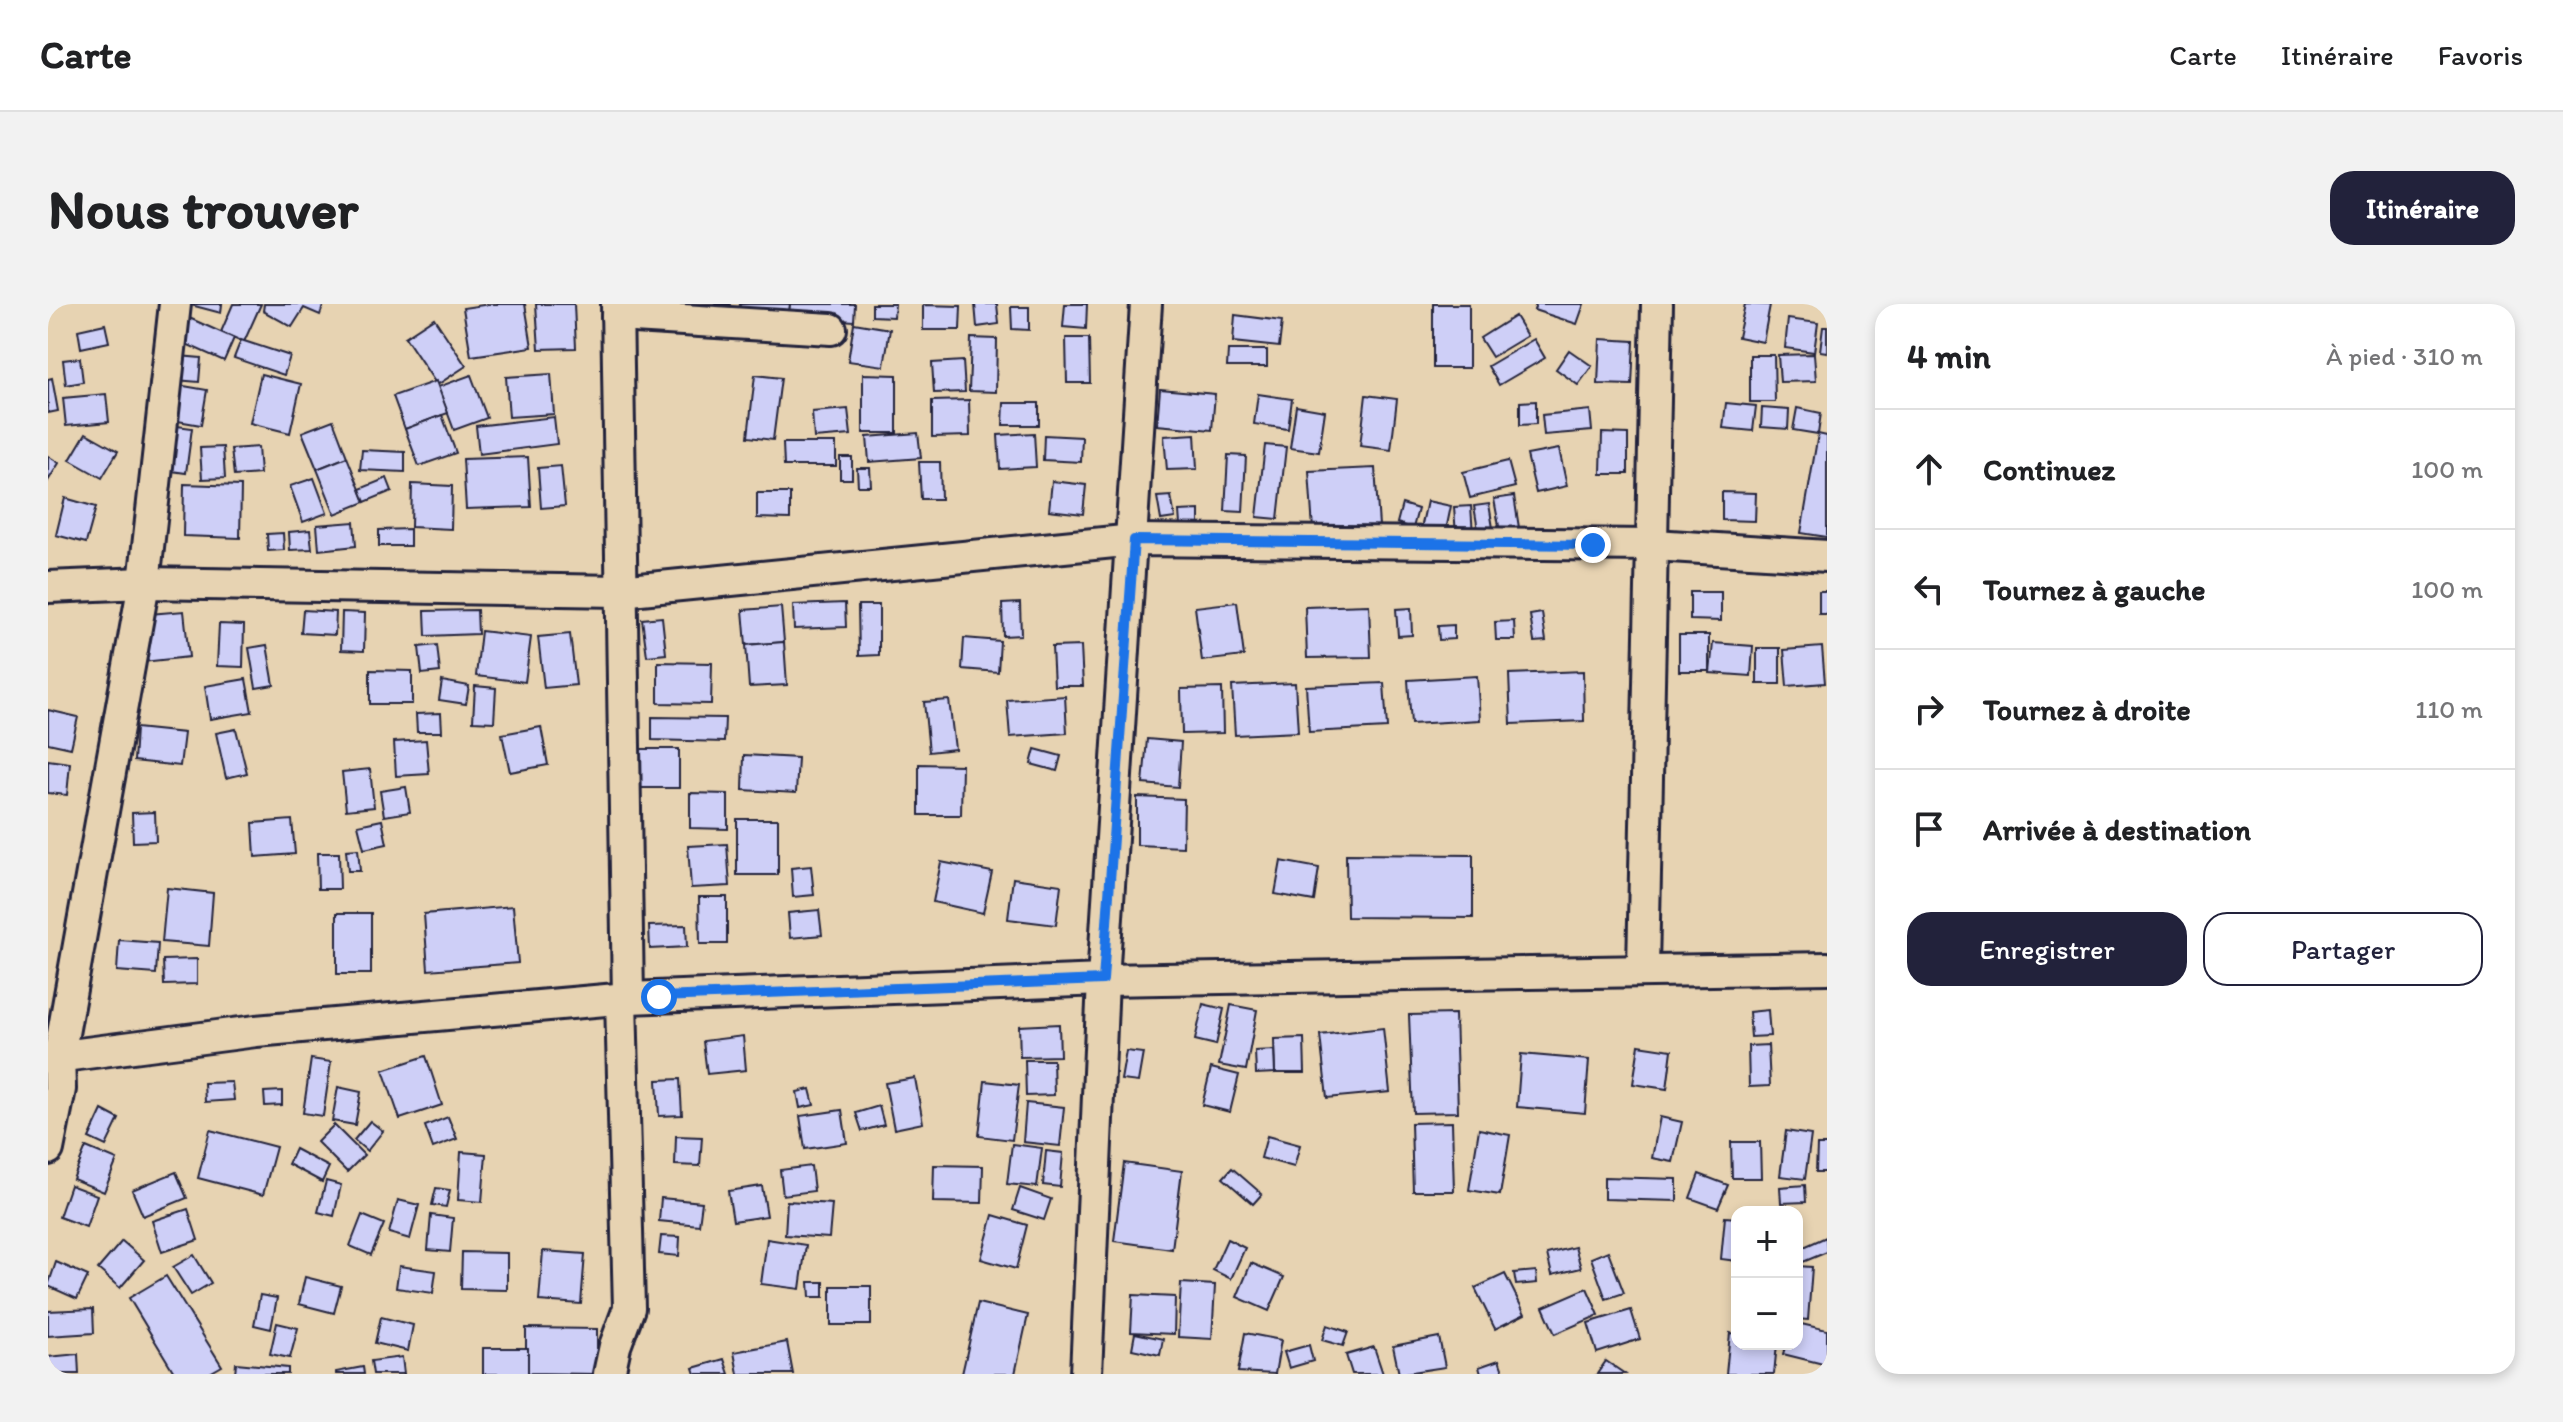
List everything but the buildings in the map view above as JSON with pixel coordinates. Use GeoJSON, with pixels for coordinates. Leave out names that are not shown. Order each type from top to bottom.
{"type":"FeatureCollection","features":[{"type":"Feature","properties":{"kind":"street"},"geometry":{"type":"LineString","coordinates":[[48,1149],[60,1089],[54,1057],[144,583],[175,304]]}},
{"type":"Feature","properties":{"kind":"street"},"geometry":{"type":"LineString","coordinates":[[1086,1374],[1103,980],[1134,540],[1146,304]]}},
{"type":"Feature","properties":{"kind":"street"},"geometry":{"type":"LineString","coordinates":[[1643,968],[1657,304]]}},
{"type":"Feature","properties":{"kind":"street"},"geometry":{"type":"LineString","coordinates":[[609,1374],[629,1308],[617,310],[831,329]]}},
{"type":"Feature","properties":{"kind":"street"},"geometry":{"type":"LineString","coordinates":[[48,587],[144,583],[620,591],[1134,540],[1654,545],[1827,556]]}},
{"type":"Feature","properties":{"kind":"street"},"geometry":{"type":"LineString","coordinates":[[54,1057],[256,1031],[624,998],[1103,980],[1643,968],[1827,968]]}},
{"type":"Feature","properties":{"kind":"route"},"geometry":{"type":"LineString","coordinates":[[659,997],[1103,980],[1134,540],[1593,545]]}}]}
